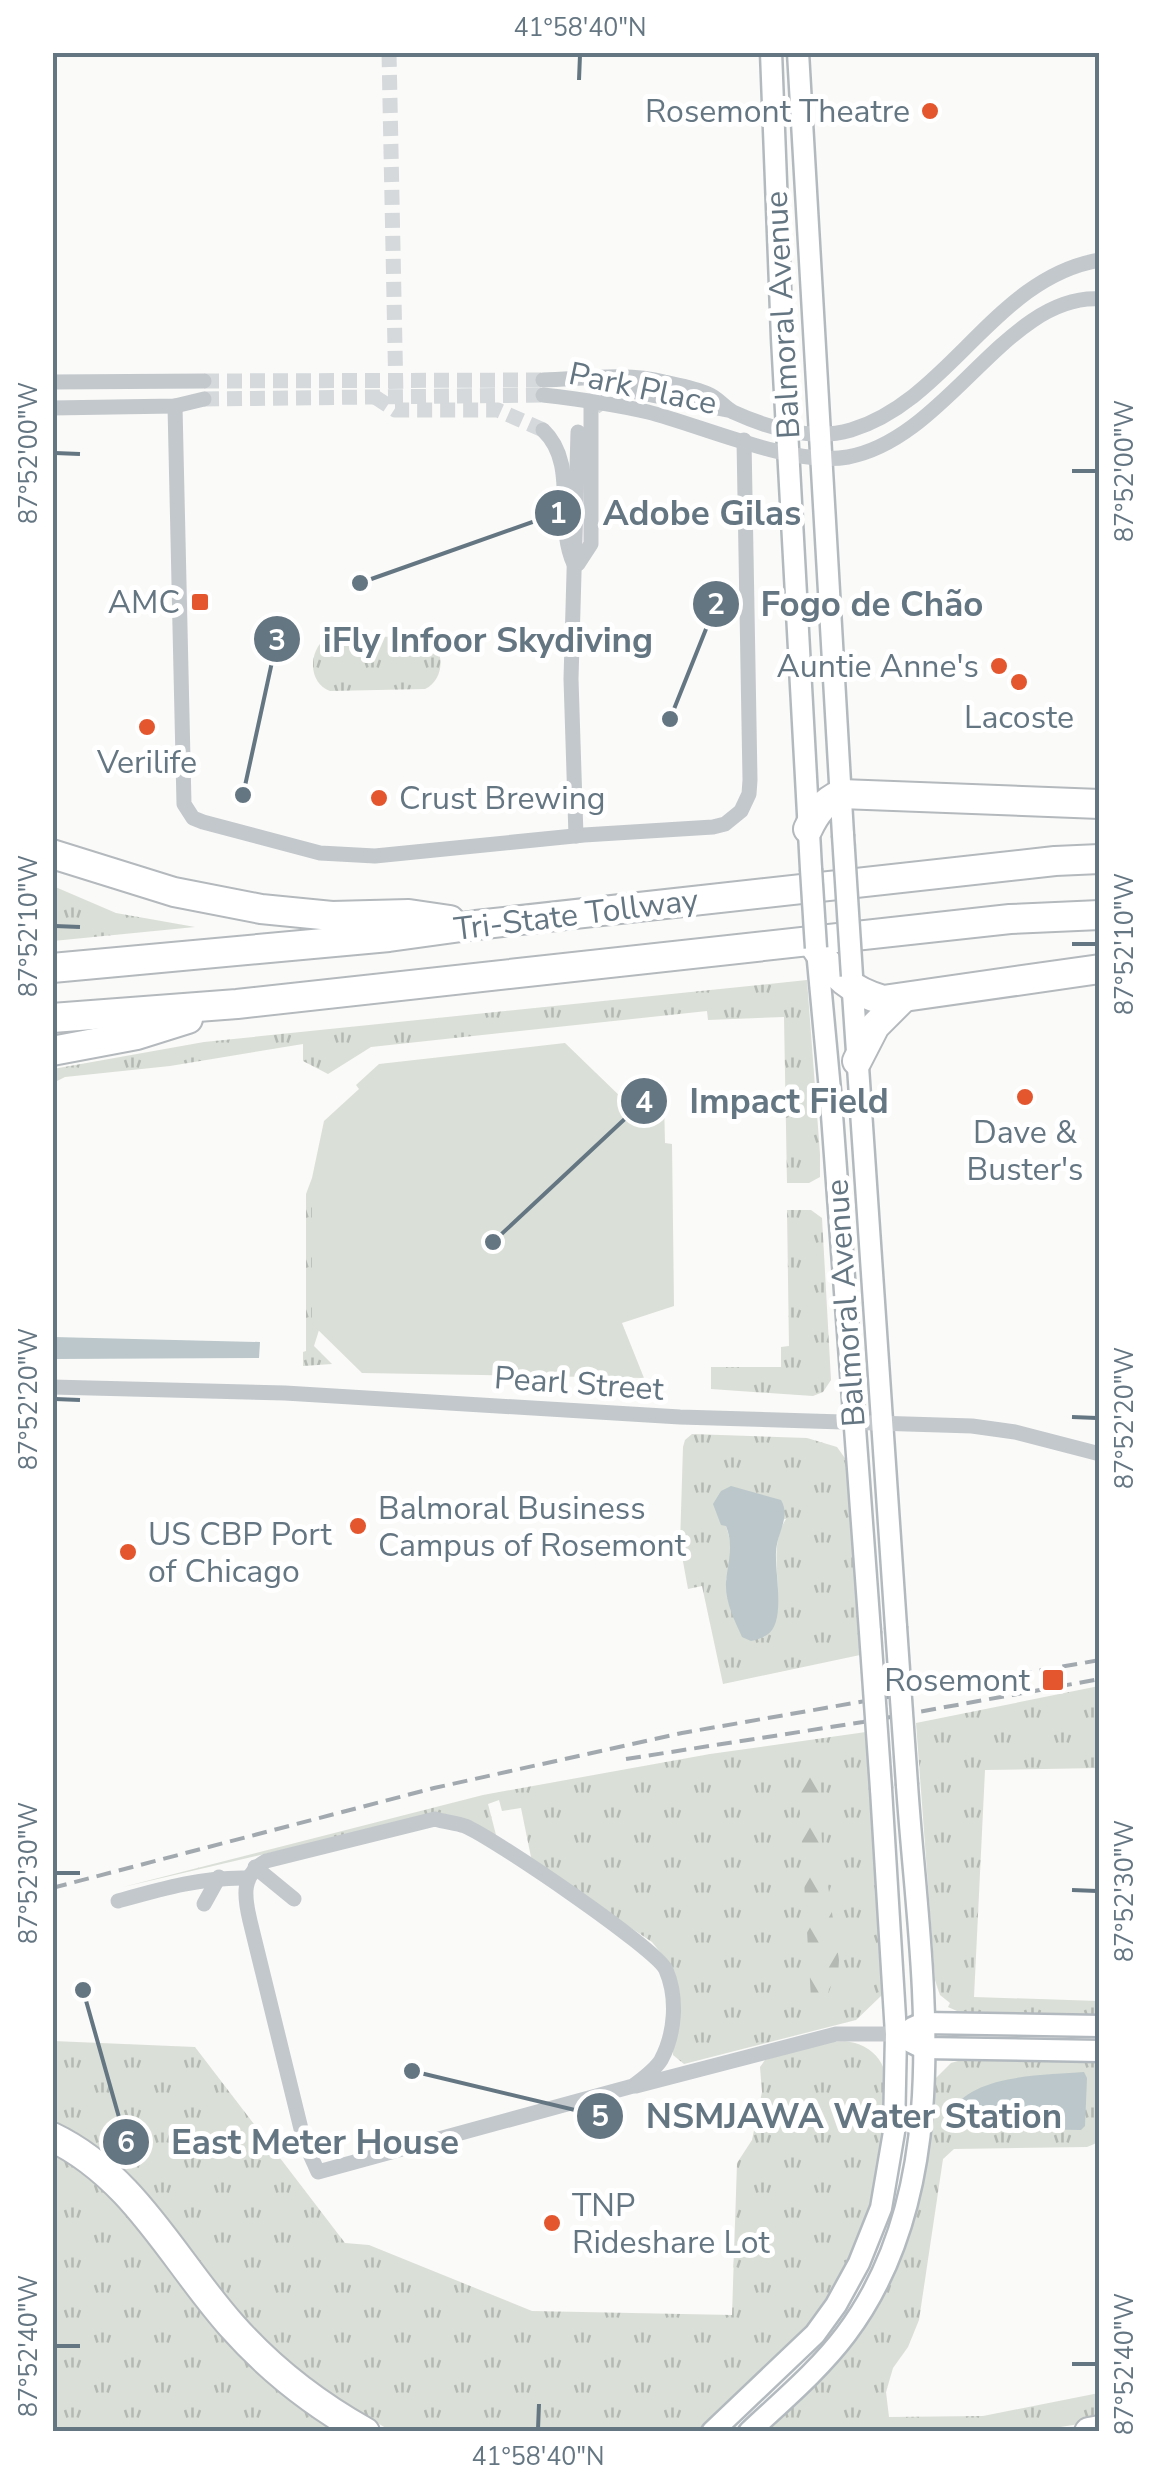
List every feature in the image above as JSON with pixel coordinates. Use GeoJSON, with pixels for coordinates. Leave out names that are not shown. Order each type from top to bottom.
{"type":"FeatureCollection","features":[{"type":"Feature","properties":{"kind":"highway"},"geometry":{"type":"LineString","coordinates":[[808,834],[817,812],[829,799],[841,794],[1100,804]]}},
{"type":"Feature","properties":{"kind":"highway"},"geometry":{"type":"LineString","coordinates":[[52,854],[174,892],[261,908],[332,916],[409,914],[476,924]]}},
{"type":"Feature","properties":{"kind":"highway","name":"Tri-State Tollway"},"geometry":{"type":"LineString","coordinates":[[52,968],[389,937],[1054,860],[1100,859]]}},
{"type":"Feature","properties":{"kind":"highway","name":"Tri-State Tollway"},"geometry":{"type":"LineString","coordinates":[[52,1018],[237,1004],[1010,918],[1100,915]]}},
{"type":"Feature","properties":{"kind":"highway"},"geometry":{"type":"LineString","coordinates":[[816,948],[840,980],[883,1000],[1100,970]]}},
{"type":"Feature","properties":{"kind":"highway"},"geometry":{"type":"LineString","coordinates":[[858,1062],[875,1026],[902,1000]]}},
{"type":"Feature","properties":{"kind":"highway"},"geometry":{"type":"LineString","coordinates":[[52,1050],[137,1035],[237,1004]]}},
{"type":"Feature","properties":{"kind":"highway"},"geometry":{"type":"LineString","coordinates":[[52,2137],[90,2158],[150,2219],[230,2324],[265,2361],[330,2412],[365,2432]]}},
{"type":"Feature","properties":{"kind":"highway"},"geometry":{"type":"LineString","coordinates":[[1089,2432],[1100,2430]]}},
{"type":"Feature","properties":{"kind":"street","name":"Balmoral Avenue"},"geometry":{"type":"LineString","coordinates":[[771,52],[788,453],[816,948]]}},
{"type":"Feature","properties":{"kind":"street","name":"Balmoral Avenue"},"geometry":{"type":"LineString","coordinates":[[712,2432],[815,2334],[836,2305],[872,2238],[889,2175],[896,2034],[831,1101],[840,980],[843,835],[798,52]]}},
{"type":"Feature","properties":{"kind":"street","name":"Park Place"},"geometry":{"type":"LineString","coordinates":[[1100,260],[1066,270],[1032,288],[895,409],[852,430],[787,431],[731,411],[710,394],[644,378],[543,387],[788,453],[823,458],[859,454],[910,431],[1039,316],[1074,301],[1100,299]]}},
{"type":"Feature","properties":{"kind":"street"},"geometry":{"type":"LineString","coordinates":[[133,380],[175,406]]}},
{"type":"Feature","properties":{"kind":"street"},"geometry":{"type":"LineString","coordinates":[[52,382],[204,381]]}},
{"type":"Feature","properties":{"kind":"street"},"geometry":{"type":"LineString","coordinates":[[632,392],[731,411]]}},
{"type":"Feature","properties":{"kind":"street"},"geometry":{"type":"LineString","coordinates":[[52,408],[175,406],[204,399]]}},
{"type":"Feature","properties":{"kind":"street"},"geometry":{"type":"LineString","coordinates":[[576,568],[591,544],[591,401]]}},
{"type":"Feature","properties":{"kind":"street"},"geometry":{"type":"LineString","coordinates":[[175,406],[184,804],[193,818],[320,853],[375,856],[713,827],[735,817],[746,804],[750,780],[744,440]]}},
{"type":"Feature","properties":{"kind":"street"},"geometry":{"type":"LineString","coordinates":[[543,430],[561,458],[564,545],[576,568]]}},
{"type":"Feature","properties":{"kind":"street"},"geometry":{"type":"LineString","coordinates":[[578,432],[571,676],[580,836]]}},
{"type":"Feature","properties":{"kind":"street","name":"Balmoral Avenue"},"geometry":{"type":"LineString","coordinates":[[749,2432],[845,2336],[874,2292],[891,2257],[915,2179],[923,2023],[858,1062],[840,980]]}},
{"type":"Feature","properties":{"kind":"street","name":"Pearl Street"},"geometry":{"type":"LineString","coordinates":[[52,1388],[285,1393],[680,1417],[972,1426],[1015,1432],[1100,1454]]}},
{"type":"Feature","properties":{"kind":"street"},"geometry":{"type":"LineString","coordinates":[[118,1901],[251,1872],[266,1861],[435,1819],[465,1826],[641,1943],[665,1967],[673,1999],[672,2032],[659,2063],[633,2086]]}},
{"type":"Feature","properties":{"kind":"street"},"geometry":{"type":"LineString","coordinates":[[251,1872],[244,1897],[304,2140],[318,2172],[836,2034],[896,2034],[923,2023],[1100,2026]]}},
{"type":"Feature","properties":{"kind":"street"},"geometry":{"type":"LineString","coordinates":[[251,1872],[294,1899]]}},
{"type":"Feature","properties":{"kind":"street"},"geometry":{"type":"LineString","coordinates":[[204,1904],[219,1877]]}},
{"type":"Feature","properties":{"kind":"street"},"geometry":{"type":"LineString","coordinates":[[896,2034],[923,2048],[1100,2050]]}},
{"type":"Feature","properties":{"kind":"green space"},"geometry":{"type":"Polygon","coordinates":[[[426,636],[440,655],[440,671],[425,689],[330,691],[314,674],[316,651],[326,638],[426,636]]]}},
{"type":"Feature","properties":{"kind":"green space"},"geometry":{"type":"Polygon","coordinates":[[[53,886],[116,913],[195,927],[53,941],[53,886]]]}},
{"type":"Feature","properties":{"kind":"green space"},"geometry":{"type":"Polygon","coordinates":[[[807,980],[820,1154],[820,1177],[809,1183],[787,1183],[784,1017],[708,1020],[707,1011],[371,1047],[328,1074],[303,1061],[303,1044],[170,1066],[65,1077],[53,1083],[53,1069],[204,1042],[807,980]]]}},
{"type":"Feature","properties":{"kind":"green space"},"geometry":{"type":"Polygon","coordinates":[[[565,1043],[625,1101],[664,1102],[665,1143],[672,1144],[674,1306],[622,1323],[644,1378],[362,1373],[312,1324],[312,1178],[324,1121],[379,1064],[565,1043]]]}},
{"type":"Feature","properties":{"kind":"green space"},"geometry":{"type":"Polygon","coordinates":[[[312,1178],[312,1323],[319,1330],[314,1346],[332,1364],[303,1366],[306,1194],[312,1178]]]}},
{"type":"Feature","properties":{"kind":"green space"},"geometry":{"type":"Polygon","coordinates":[[[787,1210],[811,1210],[822,1218],[831,1380],[823,1392],[813,1396],[711,1389],[711,1367],[781,1367],[781,1347],[789,1346],[787,1210]]]}},
{"type":"Feature","properties":{"kind":"green space"},"geometry":{"type":"Polygon","coordinates":[[[692,1434],[807,1438],[837,1447],[847,1461],[860,1655],[723,1684],[702,1586],[688,1589],[680,1545],[685,1440],[692,1434]],[[786,1519],[726,1526],[731,1553],[726,1580],[763,1638],[777,1613],[779,1533],[786,1519]]]}},
{"type":"Feature","properties":{"kind":"green space"},"geometry":{"type":"Polygon","coordinates":[[[1099,1686],[1099,1768],[985,1770],[974,1997],[1099,2001],[1099,2017],[966,2015],[948,2007],[950,2003],[940,1995],[935,1980],[916,1723],[1099,1686]]]}},
{"type":"Feature","properties":{"kind":"green space"},"geometry":{"type":"Polygon","coordinates":[[[866,1732],[881,1967],[886,1967],[881,1996],[856,2020],[684,2064],[673,2055],[669,1963],[652,1942],[537,1865],[531,1857],[521,1808],[502,1811],[499,1800],[488,1804],[496,1835],[423,1817],[123,1887],[483,1795],[710,1754],[866,1732]]]}},
{"type":"Feature","properties":{"kind":"green space"},"geometry":{"type":"Polygon","coordinates":[[[813,1764],[819,1771],[822,1845],[839,1960],[826,2009],[812,2015],[798,1780],[801,1771],[813,1764]]]}},
{"type":"Feature","properties":{"kind":"green space"},"geometry":{"type":"Polygon","coordinates":[[[53,2041],[195,2047],[345,2243],[369,2245],[532,2311],[732,2315],[737,2163],[752,2140],[762,2092],[760,2067],[765,2060],[833,2042],[864,2046],[883,2067],[887,2128],[880,2179],[868,2223],[836,2287],[790,2345],[699,2432],[391,2431],[313,2385],[236,2312],[140,2187],[76,2132],[53,2121],[53,2041]]]}},
{"type":"Feature","properties":{"kind":"green space"},"geometry":{"type":"Polygon","coordinates":[[[965,2059],[1099,2061],[1099,2142],[1087,2147],[954,2149],[943,2159],[919,2320],[908,2347],[893,2368],[886,2392],[889,2417],[983,2416],[1099,2393],[1099,2421],[1028,2432],[764,2432],[842,2352],[883,2295],[912,2229],[921,2191],[931,2083],[951,2063],[965,2059]]]}},
{"type":"Feature","properties":{"kind":"green space"},"geometry":{"type":"Polygon","coordinates":[[[52,2149],[76,2161],[338,2431],[53,2431],[52,2149]]]}},
{"type":"Feature","properties":{"kind":"shaded area"},"geometry":{"type":"Polygon","coordinates":[[[53,1337],[260,1342],[259,1358],[53,1359],[53,1337]]]}},
{"type":"Feature","properties":{"kind":"shaded area"},"geometry":{"type":"Polygon","coordinates":[[[731,1486],[781,1500],[785,1512],[776,1552],[776,1623],[768,1634],[751,1641],[742,1637],[729,1603],[726,1582],[730,1540],[713,1504],[721,1491],[731,1486]]]}},
{"type":"Feature","properties":{"kind":"shaded area"},"geometry":{"type":"Polygon","coordinates":[[[1084,2072],[1085,2126],[1081,2130],[971,2128],[958,2124],[951,2115],[959,2102],[990,2084],[1084,2072]]]}},
{"type":"Feature","properties":{"kind":"tunnel"},"geometry":{"type":"LineString","coordinates":[[389,52],[396,397]]}},
{"type":"Feature","properties":{"kind":"tunnel"},"geometry":{"type":"LineString","coordinates":[[204,381],[543,380]]}},
{"type":"Feature","properties":{"kind":"tunnel"},"geometry":{"type":"LineString","coordinates":[[595,407],[612,395],[631,391]]}},
{"type":"Feature","properties":{"kind":"tunnel"},"geometry":{"type":"LineString","coordinates":[[204,399],[543,395]]}},
{"type":"Feature","properties":{"kind":"tunnel"},"geometry":{"type":"LineString","coordinates":[[375,397],[395,410],[498,410],[543,430]]}},
{"type":"Feature","properties":{"kind":"railway"},"geometry":{"type":"LineString","coordinates":[[52,1888],[434,1788],[682,1733],[1100,1660]]}},
{"type":"Feature","properties":{"kind":"railway"},"geometry":{"type":"LineString","coordinates":[[626,1759],[1100,1679]]}},
{"type":"Feature","properties":{"kind":"place","name":"Rosemont Theatre"},"geometry":{"type":"Point","coordinates":[930,111]}},
{"type":"Feature","properties":{"kind":"place","name":"Adobe Gilas"},"geometry":{"type":"Point","coordinates":[360,583]}},
{"type":"Feature","properties":{"kind":"place","name":"AMC"},"geometry":{"type":"Point","coordinates":[200,602]}},
{"type":"Feature","properties":{"kind":"place","name":"Auntie Anne's"},"geometry":{"type":"Point","coordinates":[999,666]}},
{"type":"Feature","properties":{"kind":"place","name":"Lacoste"},"geometry":{"type":"Point","coordinates":[1019,682]}},
{"type":"Feature","properties":{"kind":"place","name":"Fogo de Chão"},"geometry":{"type":"Point","coordinates":[670,719]}},
{"type":"Feature","properties":{"kind":"place","name":"Verilife"},"geometry":{"type":"Point","coordinates":[147,727]}},
{"type":"Feature","properties":{"kind":"place","name":"iFly Infoor Skydiving"},"geometry":{"type":"Point","coordinates":[243,795]}},
{"type":"Feature","properties":{"kind":"place","name":"Crust Brewing"},"geometry":{"type":"Point","coordinates":[379,798]}},
{"type":"Feature","properties":{"kind":"place","name":"Dave & Buster's"},"geometry":{"type":"Point","coordinates":[1025,1097]}},
{"type":"Feature","properties":{"kind":"place","name":"Impact Field"},"geometry":{"type":"Point","coordinates":[493,1242]}},
{"type":"Feature","properties":{"kind":"place","name":"Balmoral Business Campus of Rosemont"},"geometry":{"type":"Point","coordinates":[358,1526]}},
{"type":"Feature","properties":{"kind":"place","name":"US CBP Port of Chicago"},"geometry":{"type":"Point","coordinates":[128,1552]}},
{"type":"Feature","properties":{"kind":"place","name":"Rosemont"},"geometry":{"type":"Point","coordinates":[1053,1680]}},
{"type":"Feature","properties":{"kind":"place","name":"East Meter House"},"geometry":{"type":"Point","coordinates":[83,1990]}},
{"type":"Feature","properties":{"kind":"place","name":"NSMJAWA Water Station"},"geometry":{"type":"Point","coordinates":[412,2071]}},
{"type":"Feature","properties":{"kind":"place","name":"TNP Rideshare Lot"},"geometry":{"type":"Point","coordinates":[552,2223]}}]}
